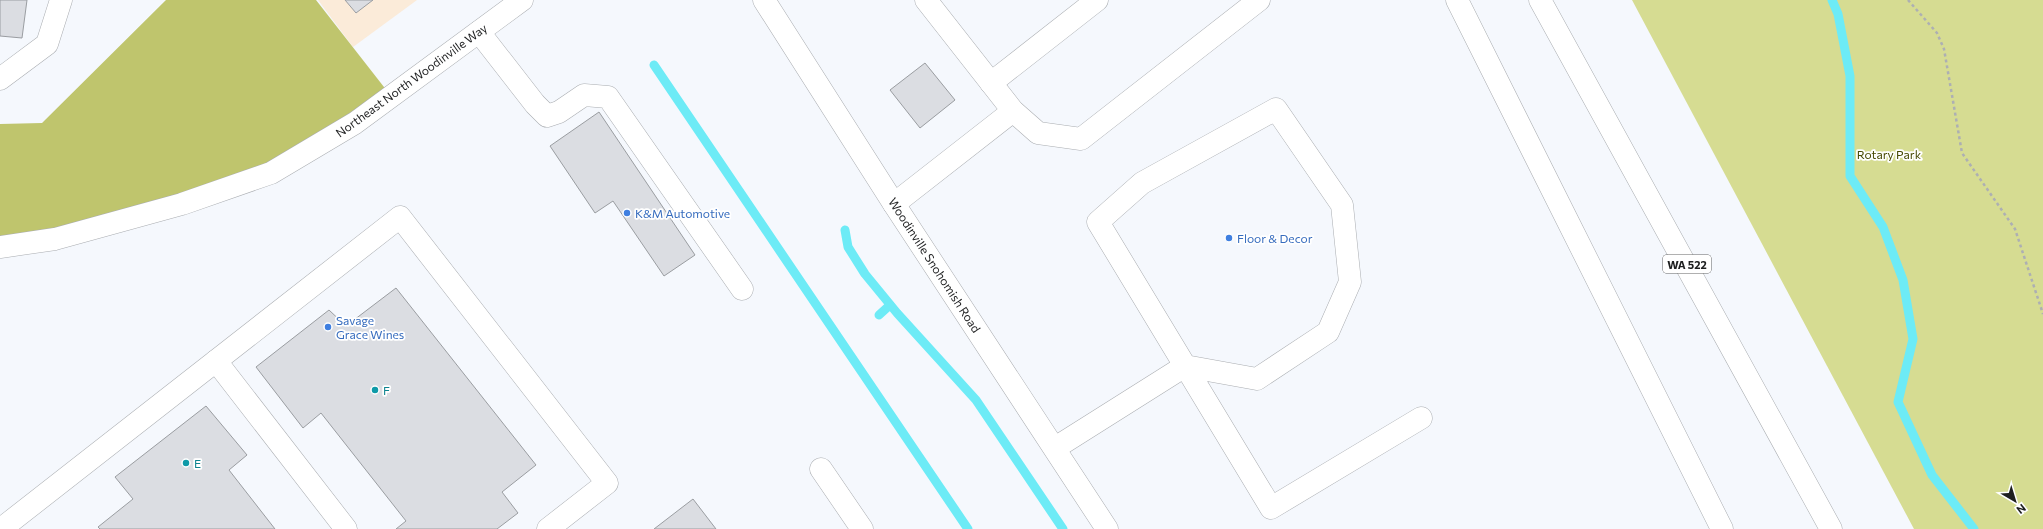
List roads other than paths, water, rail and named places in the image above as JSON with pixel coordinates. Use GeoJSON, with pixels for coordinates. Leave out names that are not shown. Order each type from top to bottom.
{"type":"FeatureCollection","features":[{"type":"Feature","properties":{"kind":"main road"},"geometry":{"type":"LineString","coordinates":[[0,79],[47,44],[61,0]]}},
{"type":"Feature","properties":{"kind":"main road","name":"Northeast North Woodinville Way"},"geometry":{"type":"LineString","coordinates":[[0,247],[55,239],[182,204],[271,173],[355,124],[522,0]]}},
{"type":"Feature","properties":{"kind":"main road","name":"Woodinville Snohomish Road"},"geometry":{"type":"LineString","coordinates":[[764,0],[894,204],[1107,529]]}},
{"type":"Feature","properties":{"kind":"main road"},"geometry":{"type":"LineString","coordinates":[[926,0],[1013,111],[1038,133],[1081,139],[1259,0]]}},
{"type":"Feature","properties":{"kind":"main road"},"geometry":{"type":"LineString","coordinates":[[991,83],[1097,0]]}},
{"type":"Feature","properties":{"kind":"main road"},"geometry":{"type":"LineString","coordinates":[[1457,0],[1722,529]]}},
{"type":"Feature","properties":{"kind":"main road","name":"WA 522"},"geometry":{"type":"LineString","coordinates":[[1540,0],[1831,529]]}},
{"type":"Feature","properties":{"kind":"main road"},"geometry":{"type":"LineString","coordinates":[[478,32],[535,104],[547,116],[559,112],[584,95],[608,97],[742,289]]}},
{"type":"Feature","properties":{"kind":"main road"},"geometry":{"type":"LineString","coordinates":[[1055,448],[1185,366],[1257,379],[1328,332],[1350,282],[1342,206],[1276,109],[1142,183],[1098,222],[1185,366],[1271,508],[1421,418]]}},
{"type":"Feature","properties":{"kind":"main road"},"geometry":{"type":"LineString","coordinates":[[894,204],[1013,111]]}},
{"type":"Feature","properties":{"kind":"main road"},"geometry":{"type":"LineString","coordinates":[[14,525],[216,361],[400,217],[607,482],[548,529]]}},
{"type":"Feature","properties":{"kind":"main road"},"geometry":{"type":"LineString","coordinates":[[216,361],[346,529]]}},
{"type":"Feature","properties":{"kind":"main road"},"geometry":{"type":"LineString","coordinates":[[821,469],[862,529]]}},
{"type":"Feature","properties":{"kind":"waterway"},"geometry":{"type":"LineString","coordinates":[[1832,0],[1838,14],[1850,76],[1850,176],[1883,227],[1903,280],[1913,339],[1898,402],[1932,475],[1974,529]]}},
{"type":"Feature","properties":{"kind":"waterway"},"geometry":{"type":"LineString","coordinates":[[654,65],[968,529]]}},
{"type":"Feature","properties":{"kind":"waterway"},"geometry":{"type":"LineString","coordinates":[[845,230],[848,247],[865,274],[897,313],[976,400],[1063,529]]}},
{"type":"Feature","properties":{"kind":"waterway"},"geometry":{"type":"LineString","coordinates":[[879,315],[890,305]]}},
{"type":"Feature","properties":{"kind":"place","name":"K&M Automotive"},"geometry":{"type":"Point","coordinates":[627,213]}},
{"type":"Feature","properties":{"kind":"place","name":"Floor & Decor"},"geometry":{"type":"Point","coordinates":[1229,238]}},
{"type":"Feature","properties":{"kind":"place","name":"Savage Grace Wines"},"geometry":{"type":"Point","coordinates":[328,327]}},
{"type":"Feature","properties":{"kind":"place","name":"F"},"geometry":{"type":"Point","coordinates":[375,390]}},
{"type":"Feature","properties":{"kind":"place","name":"E"},"geometry":{"type":"Point","coordinates":[186,463]}},
{"type":"Feature","properties":{"kind":"park label","name":"Rotary Park"},"geometry":{"type":"Point","coordinates":[1889,154]}}]}
